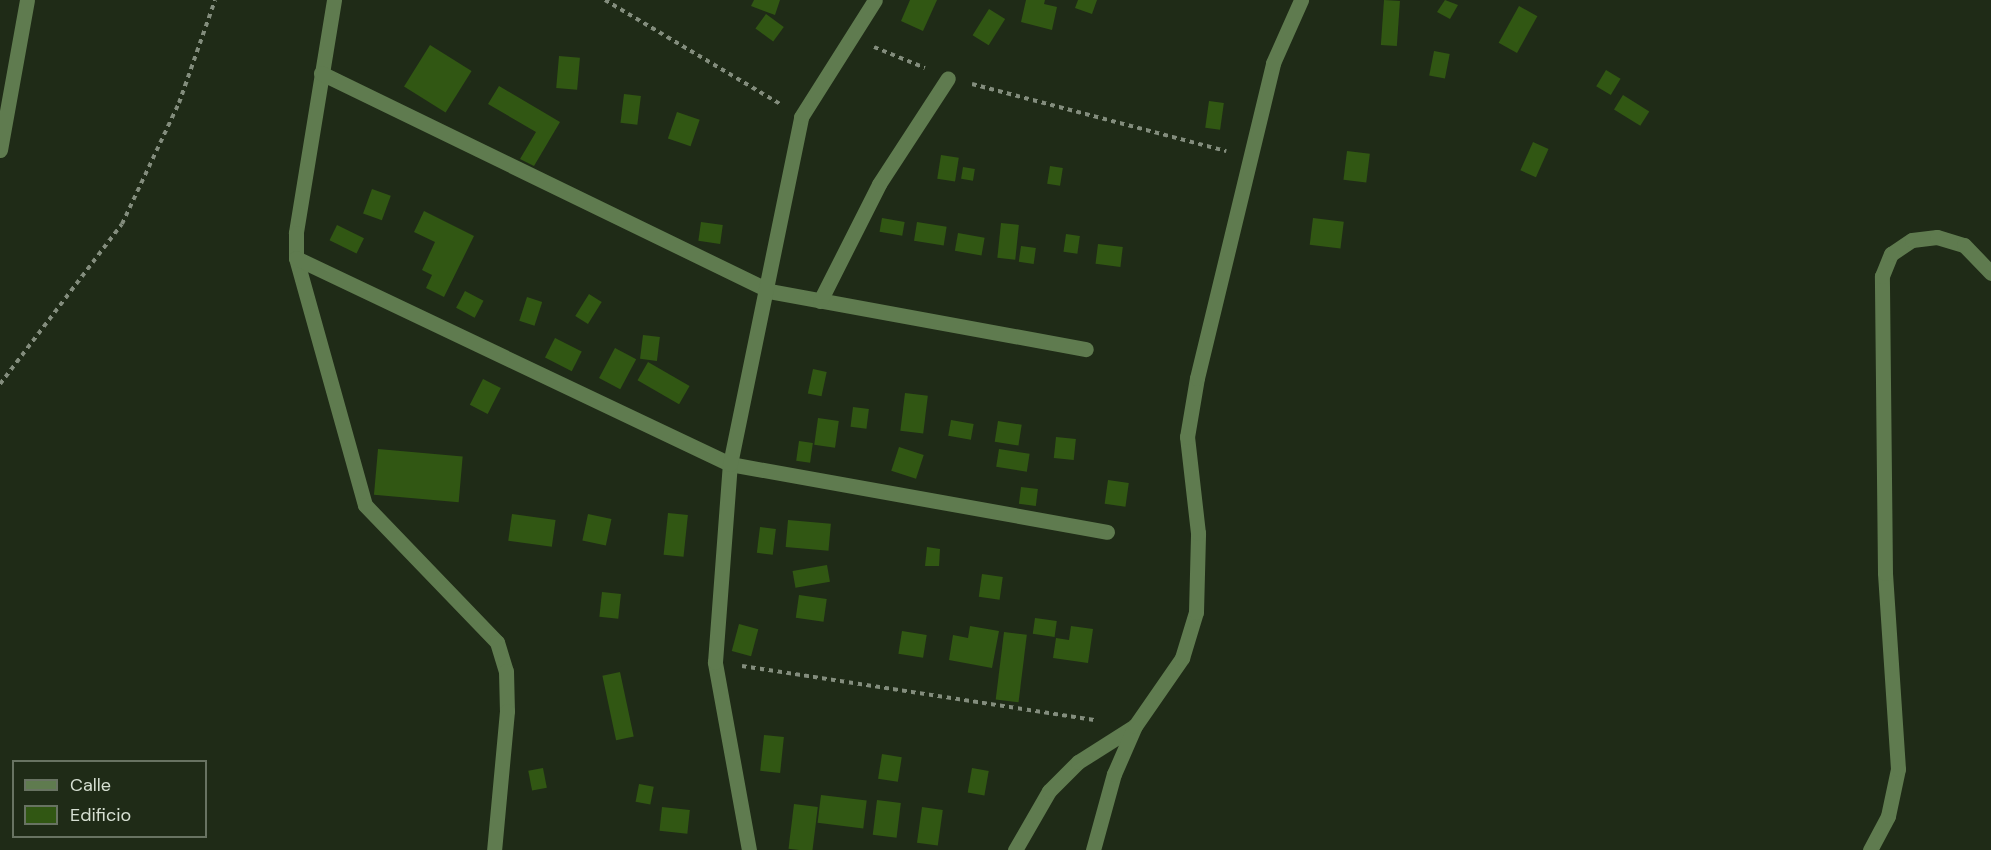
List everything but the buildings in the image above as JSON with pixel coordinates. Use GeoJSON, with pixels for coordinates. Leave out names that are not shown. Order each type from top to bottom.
{"type":"FeatureCollection","features":[{"type":"Feature","properties":{"kind":"street"},"geometry":{"type":"LineString","coordinates":[[0,150],[27,0]]}},
{"type":"Feature","properties":{"kind":"street"},"geometry":{"type":"LineString","coordinates":[[334,0],[296,233],[296,258],[365,505],[497,642],[506,671],[507,711],[494,850]]}},
{"type":"Feature","properties":{"kind":"street"},"geometry":{"type":"LineString","coordinates":[[749,850],[715,662],[730,464],[769,291],[801,117],[875,0]]}},
{"type":"Feature","properties":{"kind":"street"},"geometry":{"type":"LineString","coordinates":[[1093,850],[1114,774],[1135,726],[1182,658],[1196,612],[1198,533],[1187,437],[1248,157],[1273,63],[1301,0]]}},
{"type":"Feature","properties":{"kind":"street"},"geometry":{"type":"LineString","coordinates":[[321,73],[769,291],[1086,349]]}},
{"type":"Feature","properties":{"kind":"street"},"geometry":{"type":"LineString","coordinates":[[820,301],[879,184],[948,78]]}},
{"type":"Feature","properties":{"kind":"street"},"geometry":{"type":"LineString","coordinates":[[1870,850],[1888,816],[1898,769],[1885,573],[1882,276],[1891,254],[1912,240],[1937,237],[1964,244],[1991,273]]}},
{"type":"Feature","properties":{"kind":"street"},"geometry":{"type":"LineString","coordinates":[[296,258],[730,464],[1107,532]]}},
{"type":"Feature","properties":{"kind":"street"},"geometry":{"type":"LineString","coordinates":[[1015,850],[1049,791],[1078,762],[1135,726]]}},
{"type":"Feature","properties":{"kind":"path"},"geometry":{"type":"LineString","coordinates":[[0,384],[122,224],[179,103],[215,0]]}},
{"type":"Feature","properties":{"kind":"path"},"geometry":{"type":"LineString","coordinates":[[605,0],[801,117]]}},
{"type":"Feature","properties":{"kind":"path"},"geometry":{"type":"LineString","coordinates":[[851,37],[948,78],[1248,157]]}},
{"type":"Feature","properties":{"kind":"path"},"geometry":{"type":"LineString","coordinates":[[715,662],[1135,726]]}}]}
